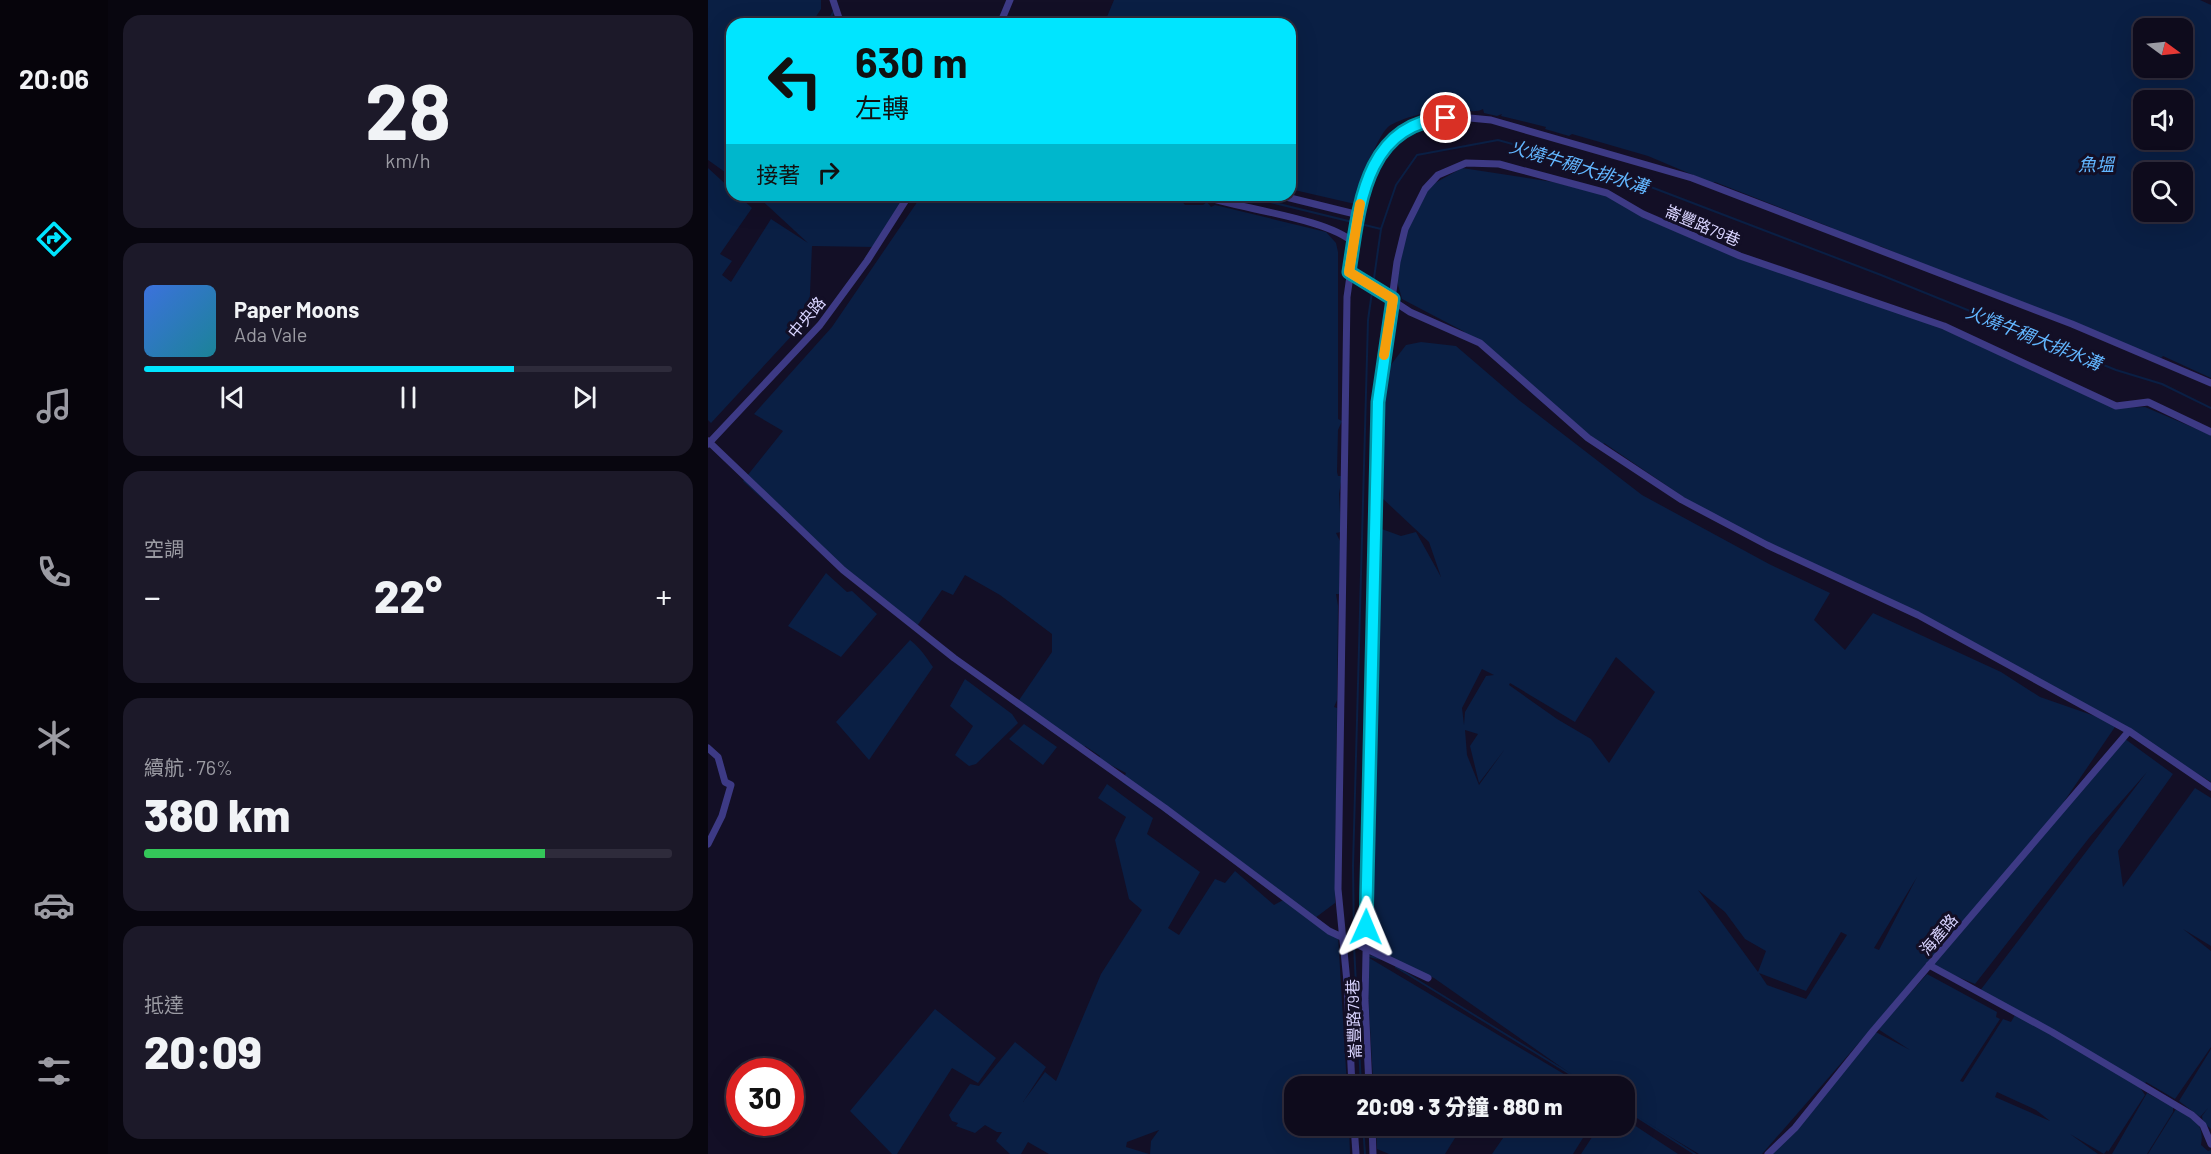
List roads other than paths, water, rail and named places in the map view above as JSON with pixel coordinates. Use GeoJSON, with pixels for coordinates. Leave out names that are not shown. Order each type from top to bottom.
{"type":"FeatureCollection","features":[{"type":"Feature","properties":{"kind":"street"},"geometry":{"type":"LineString","coordinates":[[833,0],[839,18]]}},
{"type":"Feature","properties":{"kind":"street"},"geometry":{"type":"LineString","coordinates":[[1002,18],[1010,0]]}},
{"type":"Feature","properties":{"kind":"street"},"geometry":{"type":"LineString","coordinates":[[1352,1076],[1347,982],[1338,889],[1347,297],[1359,215],[1370,170],[1387,146],[1408,128],[1433,119],[1459,117],[1491,120],[1692,178],[2072,324],[2211,383]]}},
{"type":"Feature","properties":{"kind":"street","name":"崙豐路79巷"},"geometry":{"type":"LineString","coordinates":[[1369,1076],[1365,1000],[1378,402],[1397,262],[1405,229],[1425,189],[1438,175],[1452,167],[1466,163],[1499,164],[1607,193],[1643,214],[1740,256],[1944,326],[2116,406],[2148,402],[2211,432]]}},
{"type":"Feature","properties":{"kind":"street"},"geometry":{"type":"LineString","coordinates":[[1296,199],[1359,215]]}},
{"type":"Feature","properties":{"kind":"street","name":"中央路"},"geometry":{"type":"LineString","coordinates":[[708,442],[820,325],[867,261],[905,201]]}},
{"type":"Feature","properties":{"kind":"street"},"geometry":{"type":"LineString","coordinates":[[1223,201],[1324,227],[1354,243]]}},
{"type":"Feature","properties":{"kind":"street"},"geometry":{"type":"LineString","coordinates":[[1349,272],[1410,312],[1480,343],[1588,438],[1682,500],[1767,545],[1918,615],[2129,730],[2211,786]]}},
{"type":"Feature","properties":{"kind":"street"},"geometry":{"type":"LineString","coordinates":[[708,442],[858,583],[954,658],[1165,808],[1285,899],[1342,938],[1428,978]]}},
{"type":"Feature","properties":{"kind":"street","name":"海產路"},"geometry":{"type":"LineString","coordinates":[[1768,1154],[1795,1128],[1929,965],[2129,730]]}},
{"type":"Feature","properties":{"kind":"street"},"geometry":{"type":"LineString","coordinates":[[708,748],[718,758],[725,782],[731,785],[722,816],[708,844]]}},
{"type":"Feature","properties":{"kind":"street"},"geometry":{"type":"LineString","coordinates":[[1929,965],[2052,1032],[2192,1115],[2203,1125],[2211,1144]]}},
{"type":"Feature","properties":{"kind":"street"},"geometry":{"type":"LineString","coordinates":[[1355,1136],[1356,1154]]}},
{"type":"Feature","properties":{"kind":"street"},"geometry":{"type":"LineString","coordinates":[[1372,1136],[1373,1154]]}},
{"type":"Feature","properties":{"kind":"water"},"geometry":{"type":"Polygon","coordinates":[[[708,0],[821,0],[821,9],[815,18],[726,18],[726,173],[708,160],[708,0]]]}},
{"type":"Feature","properties":{"kind":"water","name":"魚塭"},"geometry":{"type":"Polygon","coordinates":[[[1114,0],[2200,0],[2211,5],[2211,378],[2163,356],[2161,358],[1982,290],[1880,246],[1877,248],[1868,242],[1866,245],[1840,231],[1836,232],[1830,227],[1715,182],[1712,183],[1648,156],[1572,134],[1569,136],[1545,129],[1546,127],[1501,116],[1502,114],[1497,116],[1484,113],[1483,109],[1437,111],[1409,117],[1393,124],[1383,133],[1364,175],[1355,204],[1296,190],[1296,18],[1106,18],[1114,0]]]}},
{"type":"Feature","properties":{"kind":"water"},"geometry":{"type":"Polygon","coordinates":[[[708,168],[726,184],[726,201],[744,201],[752,208],[720,254],[732,261],[722,275],[731,282],[771,219],[808,243],[762,201],[903,201],[874,247],[812,246],[809,317],[711,423],[708,420],[708,168]]]}},
{"type":"Feature","properties":{"kind":"water"},"geometry":{"type":"Polygon","coordinates":[[[1462,168],[1553,182],[1609,196],[1644,218],[1720,250],[1933,325],[2000,353],[2114,408],[2145,407],[2211,435],[2211,782],[2117,724],[2063,803],[2121,736],[2173,774],[2118,851],[2123,887],[2195,788],[2211,798],[2211,946],[2183,929],[2211,951],[2211,1047],[2175,1099],[2146,1082],[2141,1089],[2145,1095],[2108,1152],[2107,1150],[2104,1154],[2070,1134],[2098,1154],[1767,1154],[1789,1131],[1872,1030],[1910,1050],[1878,1029],[1927,974],[1997,1012],[1996,1017],[2000,1019],[1960,1081],[1963,1082],[2003,1019],[2011,1022],[2015,1015],[1979,992],[2147,772],[2089,838],[1975,984],[1929,965],[1972,913],[1762,1154],[1699,1154],[1635,1116],[1635,1076],[1574,1076],[1434,978],[1370,950],[1379,528],[1401,536],[1416,532],[1441,577],[1429,542],[1381,497],[1380,469],[1376,466],[1387,370],[1406,345],[1421,342],[1456,346],[1520,401],[1642,495],[1769,564],[1830,593],[1814,620],[1845,650],[1873,613],[2001,672],[2040,697],[2112,722],[1933,624],[1710,515],[1604,443],[1600,450],[1537,398],[1463,331],[1402,299],[1395,274],[1408,218],[1426,188],[1462,168]],[[1616,657],[1575,722],[1510,683],[1509,685],[1557,719],[1591,739],[1609,763],[1655,692],[1616,657]],[[1482,669],[1462,708],[1464,725],[1465,712],[1486,676],[1494,675],[1482,669]],[[1465,730],[1467,755],[1479,785],[1505,749],[1479,783],[1470,746],[1478,734],[1465,730]],[[1917,877],[1874,948],[1879,950],[1917,877]],[[1698,890],[1758,972],[1766,951],[1745,939],[1725,912],[1698,890]],[[1841,932],[1806,991],[1759,973],[1767,985],[1806,999],[1847,935],[1841,932]],[[1997,1092],[1995,1097],[2050,1121],[2036,1110],[1997,1092]]]}},
{"type":"Feature","properties":{"kind":"water"},"geometry":{"type":"Polygon","coordinates":[[[918,201],[1181,201],[1185,205],[1203,205],[1207,202],[1211,207],[1215,205],[1326,232],[1336,243],[1338,252],[1338,419],[1342,421],[1338,430],[1337,472],[1338,476],[1342,476],[1339,494],[1341,532],[1336,533],[1340,541],[1339,594],[1336,594],[1338,606],[1337,700],[1334,707],[1337,708],[1335,903],[1315,918],[1122,782],[1126,773],[1099,759],[1100,756],[1085,746],[1080,751],[1015,706],[1052,652],[1052,634],[1000,595],[965,575],[953,595],[942,590],[915,629],[855,583],[743,481],[783,431],[754,414],[832,327],[918,201]]]}},
{"type":"Feature","properties":{"kind":"water"},"geometry":{"type":"Polygon","coordinates":[[[826,573],[847,592],[852,591],[877,614],[841,657],[788,626],[826,573]]]}},
{"type":"Feature","properties":{"kind":"water"},"geometry":{"type":"Polygon","coordinates":[[[910,640],[921,650],[933,667],[869,760],[836,722],[910,640]]]}},
{"type":"Feature","properties":{"kind":"water"},"geometry":{"type":"Polygon","coordinates":[[[965,679],[1012,714],[1018,723],[976,764],[969,766],[955,755],[973,726],[950,706],[965,679]]]}},
{"type":"Feature","properties":{"kind":"water"},"geometry":{"type":"Polygon","coordinates":[[[1024,724],[1057,747],[1043,765],[1009,739],[1024,724]]]}},
{"type":"Feature","properties":{"kind":"water"},"geometry":{"type":"Polygon","coordinates":[[[1107,784],[1153,818],[1147,834],[1200,872],[1168,928],[1179,935],[1215,879],[1225,883],[1235,871],[1274,905],[1285,899],[1338,935],[1346,1076],[1284,1076],[1284,1136],[1349,1136],[1350,1154],[1150,1154],[1151,1141],[1159,1130],[1127,1142],[1126,1147],[1149,1154],[1049,1154],[1028,1142],[1021,1154],[1010,1154],[996,1141],[1002,1132],[997,1132],[985,1125],[975,1133],[956,1126],[958,1123],[952,1121],[949,1115],[970,1084],[979,1086],[1015,1042],[1046,1067],[1023,1102],[1045,1072],[1056,1081],[1101,974],[1142,910],[1129,899],[1115,840],[1126,817],[1098,798],[1107,784]]]}},
{"type":"Feature","properties":{"kind":"water"},"geometry":{"type":"Polygon","coordinates":[[[1366,956],[1567,1076],[1394,1076],[1396,1073],[1394,1076],[1373,1076],[1366,956]]]}},
{"type":"Feature","properties":{"kind":"water"},"geometry":{"type":"Polygon","coordinates":[[[935,1009],[996,1058],[978,1083],[952,1068],[897,1154],[892,1154],[850,1111],[935,1009]]]}},
{"type":"Feature","properties":{"kind":"water"},"geometry":{"type":"Polygon","coordinates":[[[2211,1049],[2211,1129],[2203,1122],[2202,1116],[2208,1108],[2200,1117],[2179,1101],[2211,1049]]]}},
{"type":"Feature","properties":{"kind":"water"},"geometry":{"type":"Polygon","coordinates":[[[2147,1093],[2173,1107],[2173,1112],[2147,1154],[2112,1154],[2147,1093]]]}},
{"type":"Feature","properties":{"kind":"water"},"geometry":{"type":"Polygon","coordinates":[[[2176,1109],[2196,1122],[2201,1132],[2201,1145],[2208,1151],[2211,1150],[2211,1154],[2148,1154],[2176,1109]]]}},
{"type":"Feature","properties":{"kind":"water"},"geometry":{"type":"Polygon","coordinates":[[[1635,1126],[1678,1154],[1581,1154],[1593,1136],[1635,1136],[1635,1126]]]}},
{"type":"Feature","properties":{"kind":"water"},"geometry":{"type":"Polygon","coordinates":[[[1376,1136],[1456,1136],[1445,1154],[1389,1154],[1377,1149],[1376,1136]]]}},
{"type":"Feature","properties":{"kind":"water"},"geometry":{"type":"Polygon","coordinates":[[[1504,1136],[1584,1136],[1573,1154],[1492,1154],[1504,1136]]]}},
{"type":"Feature","properties":{"kind":"waterway"},"geometry":{"type":"LineString","coordinates":[[830,18],[834,11]]}},
{"type":"Feature","properties":{"kind":"waterway","name":"火燒牛稠大排水溝"},"geometry":{"type":"LineString","coordinates":[[1354,939],[1353,866],[1368,320],[1381,229],[1396,185],[1417,155],[1498,140],[1609,171],[1881,275],[2116,370],[2162,384],[2211,408]]}},
{"type":"Feature","properties":{"kind":"waterway"},"geometry":{"type":"LineString","coordinates":[[1267,201],[1381,229]]}},
{"type":"Feature","properties":{"kind":"waterway","name":"火燒牛稠大排水溝"},"geometry":{"type":"LineString","coordinates":[[1354,945],[1361,1076]]}},
{"type":"Feature","properties":{"kind":"waterway"},"geometry":{"type":"LineString","coordinates":[[1369,956],[1381,959]]}},
{"type":"Feature","properties":{"kind":"waterway"},"geometry":{"type":"LineString","coordinates":[[1396,967],[1573,1076]]}},
{"type":"Feature","properties":{"kind":"waterway"},"geometry":{"type":"LineString","coordinates":[[1637,1117],[1695,1154]]}},
{"type":"Feature","properties":{"kind":"waterway","name":"火燒牛稠大排水溝"},"geometry":{"type":"LineString","coordinates":[[1364,1136],[1365,1154]]}}]}
